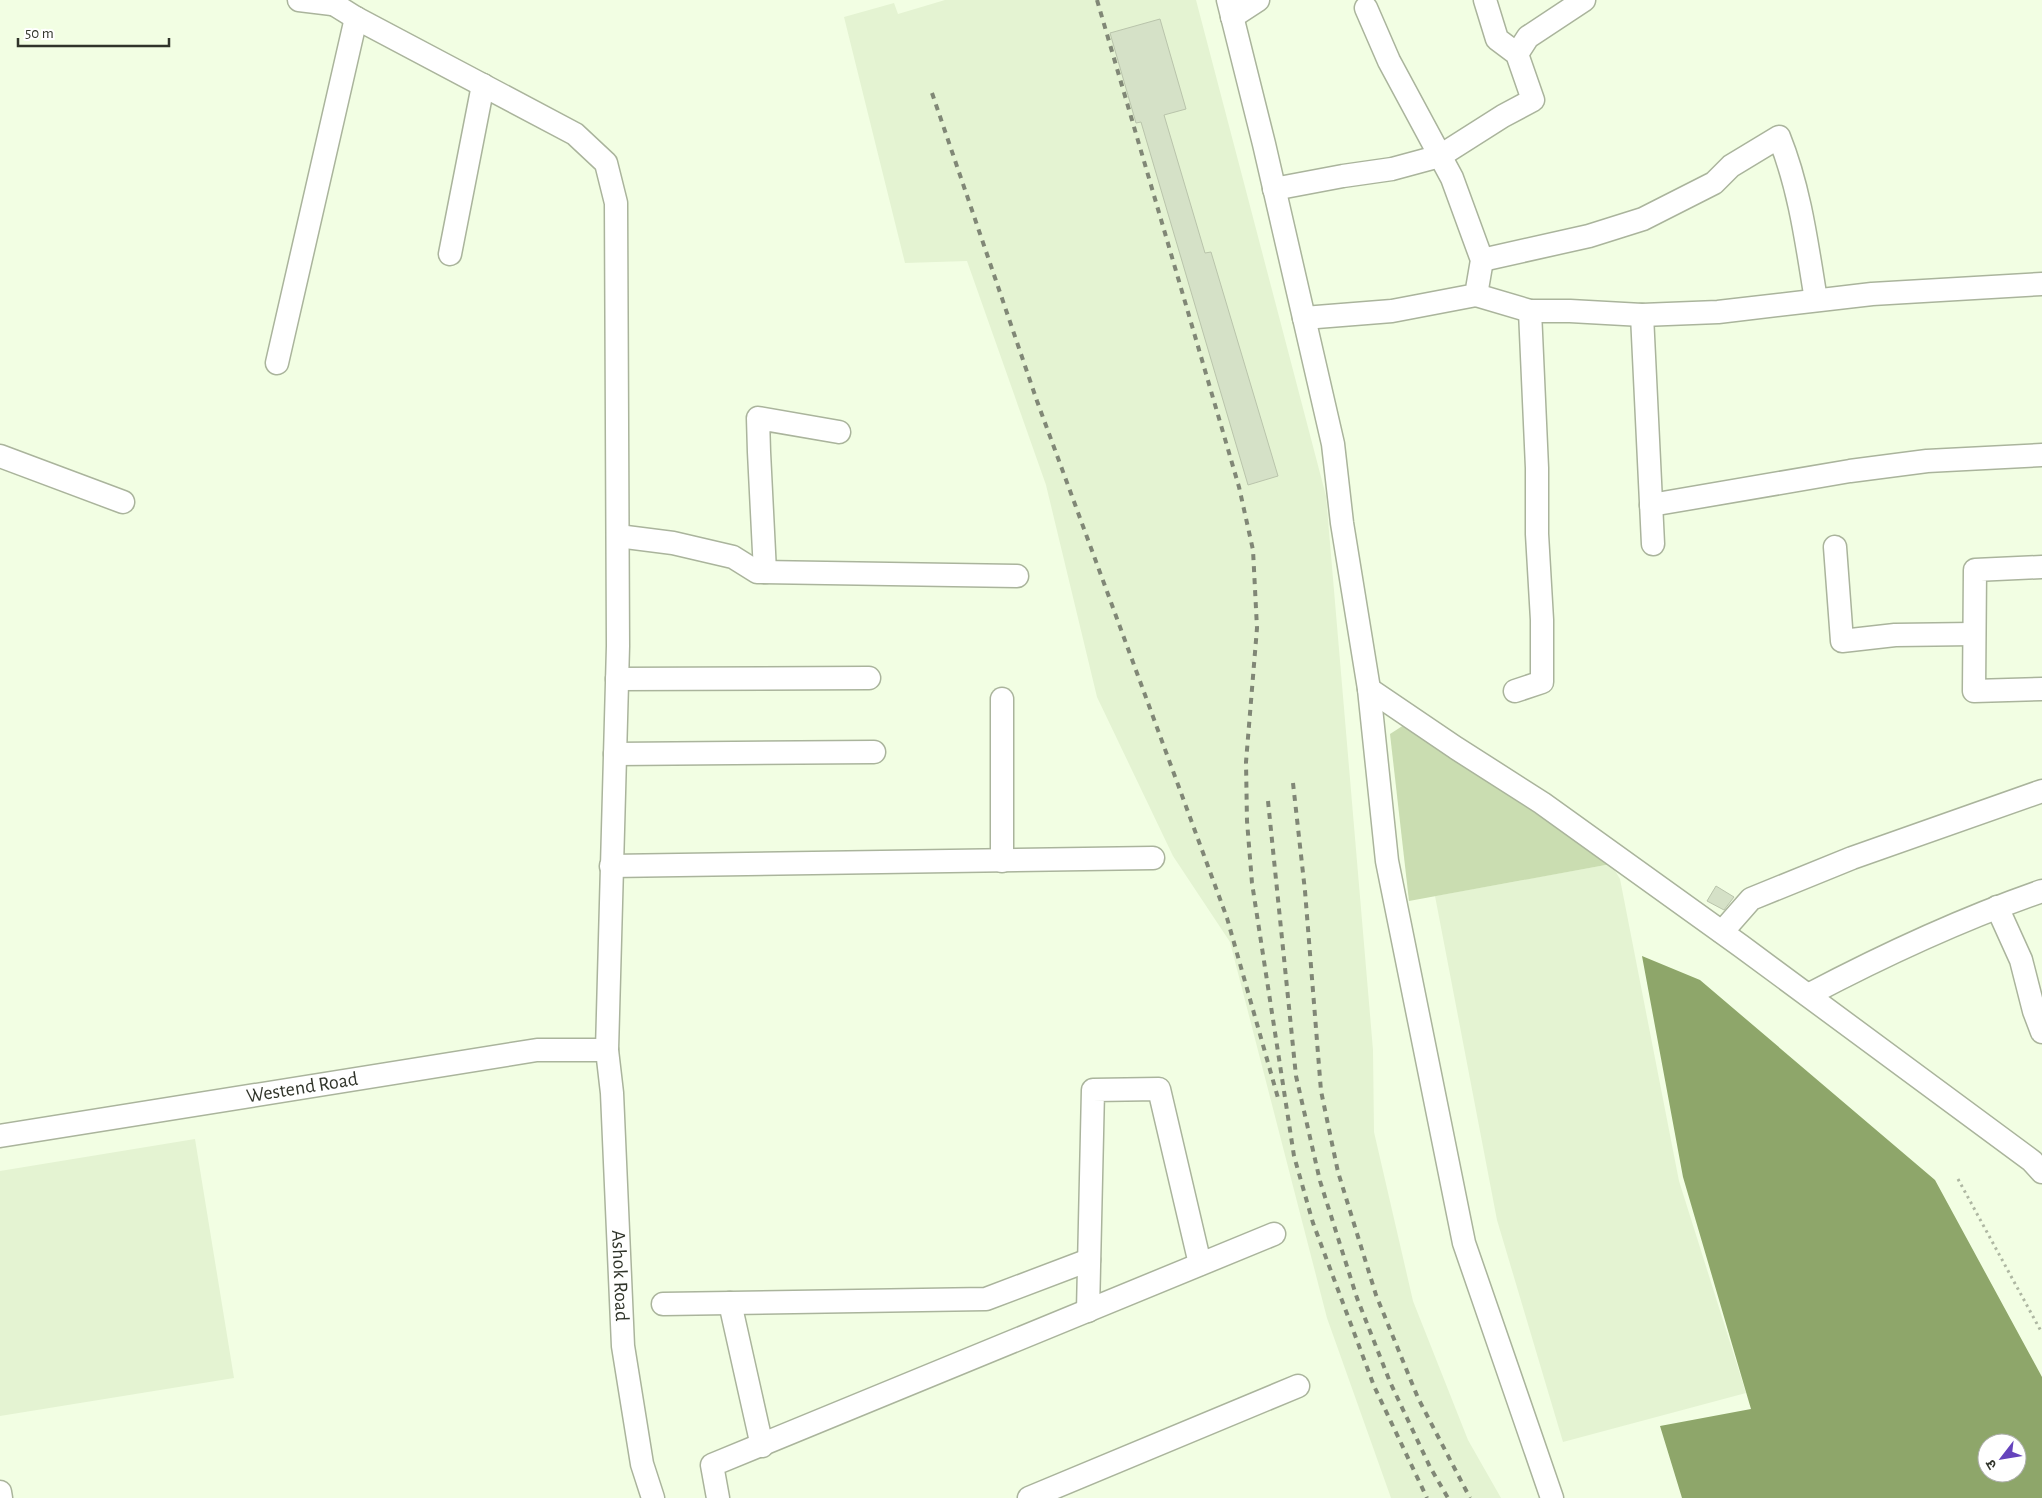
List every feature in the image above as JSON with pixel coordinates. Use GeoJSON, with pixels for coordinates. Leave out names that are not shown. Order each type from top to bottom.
{"type":"FeatureCollection","features":[{"type":"Feature","properties":{"kind":"street"},"geometry":{"type":"LineString","coordinates":[[299,0],[329,2]]}},
{"type":"Feature","properties":{"kind":"street"},"geometry":{"type":"LineString","coordinates":[[1258,0],[1230,9],[1333,444],[1342,523],[1369,689],[1388,861],[1464,1243],[1552,1498]]}},
{"type":"Feature","properties":{"kind":"street"},"geometry":{"type":"LineString","coordinates":[[1274,189],[1392,169],[1440,156],[1502,116],[1533,100],[1517,54],[1497,39],[1485,0]]}},
{"type":"Feature","properties":{"kind":"street"},"geometry":{"type":"LineString","coordinates":[[1517,54],[1528,36],[1584,0]]}},
{"type":"Feature","properties":{"kind":"street","name":"Ashok Road"},"geometry":{"type":"LineString","coordinates":[[329,2],[575,134],[606,163],[616,204],[617,679],[607,1050],[612,1093],[623,1346],[642,1464],[653,1498]]}},
{"type":"Feature","properties":{"kind":"street"},"geometry":{"type":"LineString","coordinates":[[1366,8],[1389,61],[1452,178],[1482,260],[1476,295]]}},
{"type":"Feature","properties":{"kind":"street"},"geometry":{"type":"LineString","coordinates":[[277,363],[356,18]]}},
{"type":"Feature","properties":{"kind":"street"},"geometry":{"type":"LineString","coordinates":[[450,254],[484,85]]}},
{"type":"Feature","properties":{"kind":"street"},"geometry":{"type":"LineString","coordinates":[[1482,260],[1589,236],[1643,219],[1714,183],[1731,166],[1778,137],[1788,160],[1804,222],[1816,300]]}},
{"type":"Feature","properties":{"kind":"street"},"geometry":{"type":"LineString","coordinates":[[1304,318],[1392,311],[1476,295],[1530,311],[1642,315],[1718,312],[1872,294],[2042,284]]}},
{"type":"Feature","properties":{"kind":"street"},"geometry":{"type":"LineString","coordinates":[[1515,691],[1542,682],[1542,620],[1537,534],[1537,459],[1530,311]]}},
{"type":"Feature","properties":{"kind":"street"},"geometry":{"type":"LineString","coordinates":[[1642,315],[1653,544]]}},
{"type":"Feature","properties":{"kind":"street"},"geometry":{"type":"LineString","coordinates":[[765,572],[758,418],[839,432]]}},
{"type":"Feature","properties":{"kind":"street"},"geometry":{"type":"LineString","coordinates":[[1651,505],[1850,471],[1917,463],[2042,455]]}},
{"type":"Feature","properties":{"kind":"street"},"geometry":{"type":"LineString","coordinates":[[0,456],[123,502]]}},
{"type":"Feature","properties":{"kind":"street"},"geometry":{"type":"LineString","coordinates":[[618,536],[673,543],[733,557],[757,572],[1017,576]]}},
{"type":"Feature","properties":{"kind":"street"},"geometry":{"type":"LineString","coordinates":[[1835,547],[1842,641],[1895,635],[1974,634]]}},
{"type":"Feature","properties":{"kind":"street"},"geometry":{"type":"LineString","coordinates":[[2042,567],[1975,570],[1974,634],[1974,690],[2042,690]]}},
{"type":"Feature","properties":{"kind":"street"},"geometry":{"type":"LineString","coordinates":[[617,679],[869,678]]}},
{"type":"Feature","properties":{"kind":"street"},"geometry":{"type":"LineString","coordinates":[[1369,689],[1542,803],[1722,932],[2032,1161],[2042,1172]]}},
{"type":"Feature","properties":{"kind":"street"},"geometry":{"type":"LineString","coordinates":[[1002,699],[1002,861]]}},
{"type":"Feature","properties":{"kind":"street"},"geometry":{"type":"LineString","coordinates":[[615,754],[874,752]]}},
{"type":"Feature","properties":{"kind":"street"},"geometry":{"type":"LineString","coordinates":[[1722,932],[1751,899],[1852,858],[2042,791]]}},
{"type":"Feature","properties":{"kind":"street"},"geometry":{"type":"LineString","coordinates":[[612,866],[1153,858]]}},
{"type":"Feature","properties":{"kind":"street"},"geometry":{"type":"LineString","coordinates":[[1808,996],[1863,966],[1926,937],[1997,907],[2042,891]]}},
{"type":"Feature","properties":{"kind":"street"},"geometry":{"type":"LineString","coordinates":[[1997,907],[2021,960],[2034,1011],[2042,1032]]}},
{"type":"Feature","properties":{"kind":"street","name":"Westend Road"},"geometry":{"type":"LineString","coordinates":[[0,1136],[537,1050],[607,1050]]}},
{"type":"Feature","properties":{"kind":"street"},"geometry":{"type":"LineString","coordinates":[[1088,1311],[1093,1090],[1159,1089],[1200,1264]]}},
{"type":"Feature","properties":{"kind":"street"},"geometry":{"type":"LineString","coordinates":[[718,1498],[712,1465],[1274,1234]]}},
{"type":"Feature","properties":{"kind":"street"},"geometry":{"type":"LineString","coordinates":[[663,1304],[986,1299],[1089,1260]]}},
{"type":"Feature","properties":{"kind":"street"},"geometry":{"type":"LineString","coordinates":[[730,1303],[762,1446]]}},
{"type":"Feature","properties":{"kind":"street"},"geometry":{"type":"LineString","coordinates":[[1029,1498],[1298,1386]]}},
{"type":"Feature","properties":{"kind":"street"},"geometry":{"type":"LineString","coordinates":[[0,1492],[1,1498]]}},
{"type":"Feature","properties":{"kind":"path"},"geometry":{"type":"LineString","coordinates":[[1958,1179],[2042,1333]]}},
{"type":"Feature","properties":{"kind":"shaded area"},"geometry":{"type":"Polygon","coordinates":[[[945,0],[1196,0],[1326,496],[1373,1050],[1374,1132],[1413,1301],[1468,1440],[1501,1498],[1391,1498],[1327,1318],[1230,942],[1173,856],[1097,697],[1046,485],[967,261],[905,263],[844,17],[894,3],[898,14],[945,0]]]}},
{"type":"Feature","properties":{"kind":"shaded area"},"geometry":{"type":"Polygon","coordinates":[[[1404,725],[1611,864],[1409,901],[1390,734],[1404,725]]]}},
{"type":"Feature","properties":{"kind":"shaded area"},"geometry":{"type":"Polygon","coordinates":[[[1611,864],[1620,879],[1679,1181],[1746,1393],[1563,1442],[1497,1220],[1435,896],[1611,864]]]}},
{"type":"Feature","properties":{"kind":"shaded area"},"geometry":{"type":"Polygon","coordinates":[[[1642,956],[1700,980],[1935,1180],[2042,1377],[2042,1498],[1682,1498],[1660,1426],[1751,1409],[1683,1177],[1642,956]]]}},
{"type":"Feature","properties":{"kind":"shaded area"},"geometry":{"type":"Polygon","coordinates":[[[195,1139],[234,1378],[0,1416],[0,1171],[195,1139]]]}},
{"type":"Feature","properties":{"kind":"building"},"geometry":{"type":"Polygon","coordinates":[[[1160,19],[1186,109],[1164,115],[1205,253],[1211,252],[1278,476],[1248,485],[1141,122],[1136,123],[1110,33],[1160,19]]]}},
{"type":"Feature","properties":{"kind":"building"},"geometry":{"type":"Polygon","coordinates":[[[1716,886],[1734,897],[1724,910],[1707,901],[1716,886]]]}},
{"type":"Feature","properties":{"kind":"railway"},"geometry":{"type":"LineString","coordinates":[[1097,0],[1239,487],[1253,550],[1257,628],[1246,762],[1247,821],[1252,883],[1294,1156],[1313,1223],[1374,1386],[1427,1498]]}},
{"type":"Feature","properties":{"kind":"railway"},"geometry":{"type":"LineString","coordinates":[[932,93],[1037,401],[1227,918],[1278,1098]]}},
{"type":"Feature","properties":{"kind":"railway"},"geometry":{"type":"LineString","coordinates":[[1293,783],[1305,891],[1321,1091],[1338,1172],[1376,1295],[1418,1398],[1470,1498]]}},
{"type":"Feature","properties":{"kind":"railway"},"geometry":{"type":"LineString","coordinates":[[1268,801],[1296,1076],[1320,1181],[1357,1298],[1390,1382],[1430,1467],[1448,1498]]}}]}
